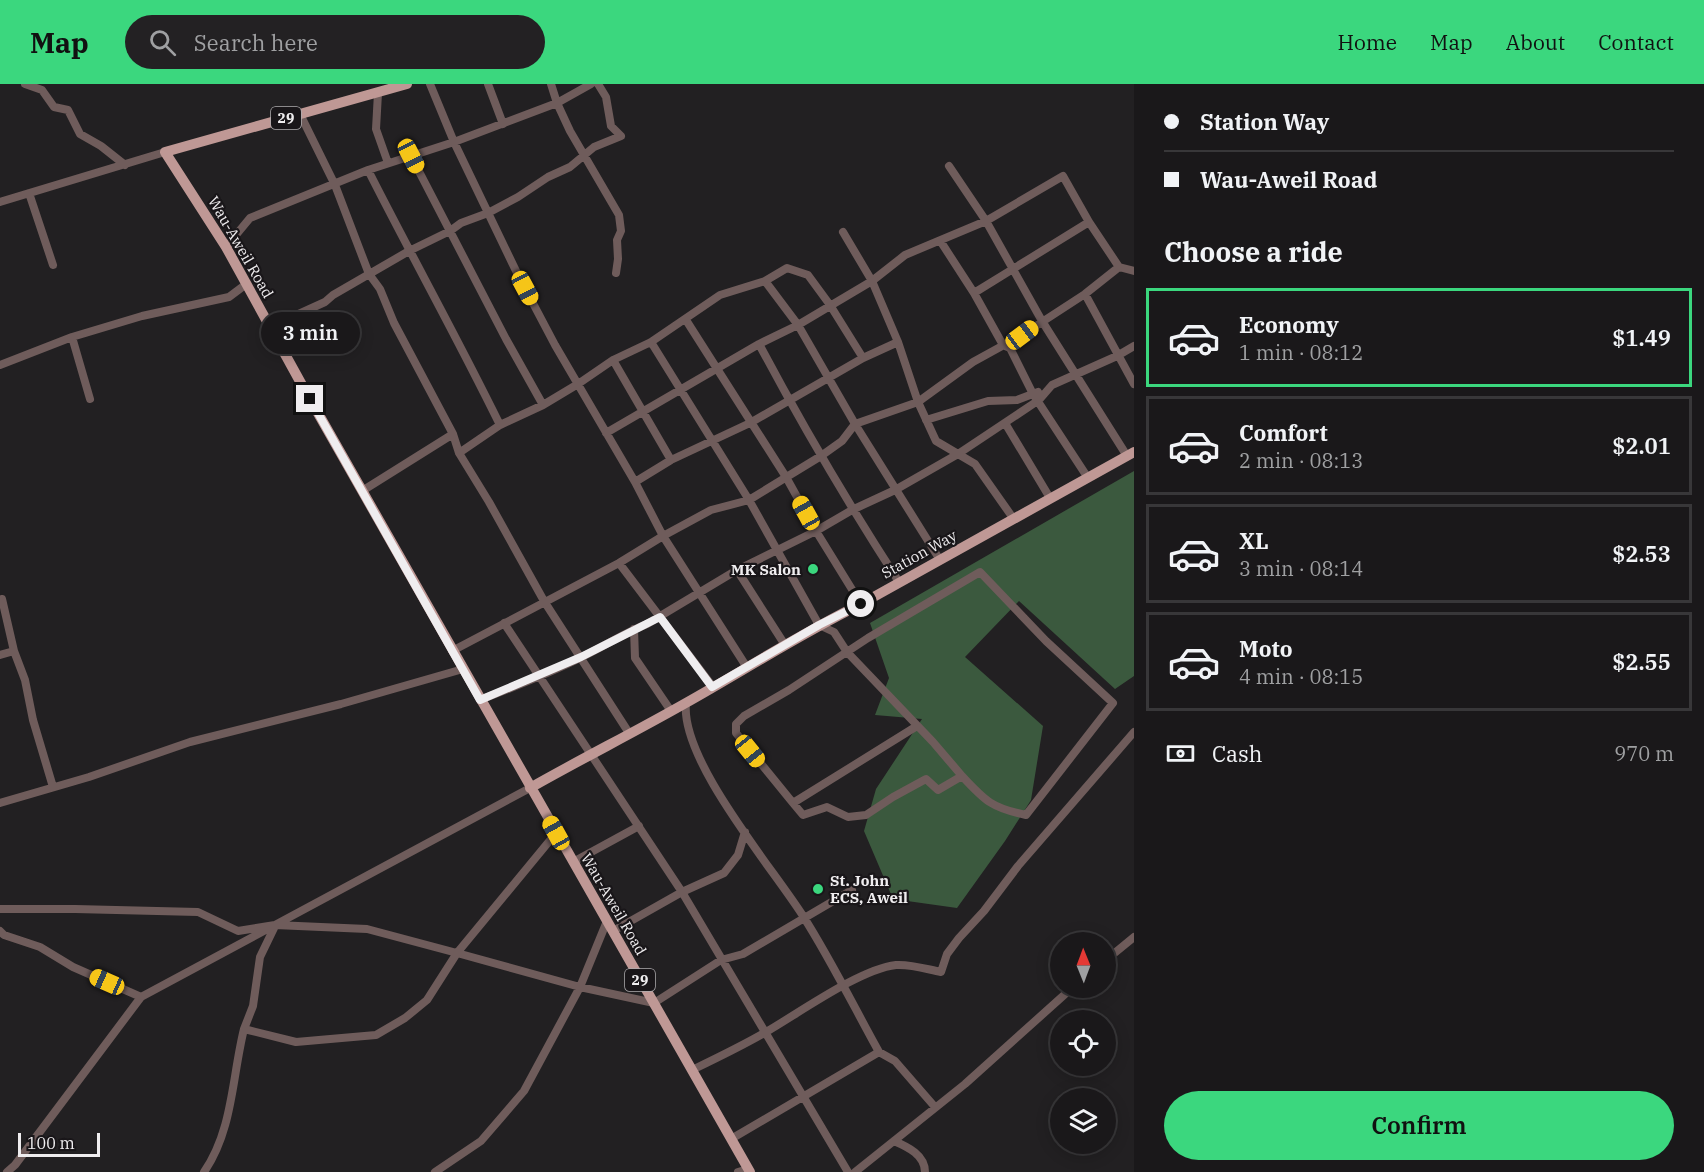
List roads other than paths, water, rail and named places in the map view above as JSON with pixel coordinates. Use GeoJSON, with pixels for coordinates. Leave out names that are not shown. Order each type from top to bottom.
{"type":"FeatureCollection","features":[{"type":"Feature","properties":{"kind":"main road","name":"29"},"geometry":{"type":"LineString","coordinates":[[165,152],[407,84]]}},
{"type":"Feature","properties":{"kind":"main road","name":"Wau-Aweil Road"},"geometry":{"type":"LineString","coordinates":[[165,152],[226,247],[245,285],[452,651],[731,1139],[745,1171]]}},
{"type":"Feature","properties":{"kind":"main road","name":"Station Way"},"geometry":{"type":"LineString","coordinates":[[531,788],[591,753],[686,703],[819,625],[1131,454]]}},
{"type":"Feature","properties":{"kind":"street"},"geometry":{"type":"LineString","coordinates":[[25,84],[42,90],[54,107],[68,110],[80,134],[101,146],[125,165]]}},
{"type":"Feature","properties":{"kind":"street"},"geometry":{"type":"LineString","coordinates":[[430,84],[454,142],[540,316],[635,482],[663,536],[746,666]]}},
{"type":"Feature","properties":{"kind":"street"},"geometry":{"type":"LineString","coordinates":[[488,84],[503,124]]}},
{"type":"Feature","properties":{"kind":"street"},"geometry":{"type":"LineString","coordinates":[[551,84],[557,104],[570,131],[585,153],[619,215],[621,231],[617,240],[616,273]]}},
{"type":"Feature","properties":{"kind":"street"},"geometry":{"type":"LineString","coordinates":[[226,247],[250,218],[368,170],[454,142],[557,104],[591,84]]}},
{"type":"Feature","properties":{"kind":"street"},"geometry":{"type":"LineString","coordinates":[[270,327],[325,302],[369,274],[461,223],[488,213],[518,197],[548,177],[570,167],[585,153],[621,136],[611,126],[606,97],[598,84]]}},
{"type":"Feature","properties":{"kind":"street"},"geometry":{"type":"LineString","coordinates":[[378,93],[375,129],[388,163]]}},
{"type":"Feature","properties":{"kind":"street"},"geometry":{"type":"LineString","coordinates":[[300,114],[335,184],[369,274],[380,289],[394,323],[453,434],[459,453],[544,601],[629,733]]}},
{"type":"Feature","properties":{"kind":"street"},"geometry":{"type":"LineString","coordinates":[[0,202],[165,152]]}},
{"type":"Feature","properties":{"kind":"street"},"geometry":{"type":"LineString","coordinates":[[411,156],[543,405]]}},
{"type":"Feature","properties":{"kind":"street"},"geometry":{"type":"LineString","coordinates":[[949,166],[986,221],[1076,376],[1131,454]]}},
{"type":"Feature","properties":{"kind":"street"},"geometry":{"type":"LineString","coordinates":[[368,170],[500,425]]}},
{"type":"Feature","properties":{"kind":"street"},"geometry":{"type":"LineString","coordinates":[[606,433],[872,281],[905,255],[941,242],[986,221],[1063,176],[1089,222],[1119,267],[1134,271]]}},
{"type":"Feature","properties":{"kind":"street"},"geometry":{"type":"LineString","coordinates":[[29,193],[53,265]]}},
{"type":"Feature","properties":{"kind":"street"},"geometry":{"type":"LineString","coordinates":[[974,293],[1089,222]]}},
{"type":"Feature","properties":{"kind":"street"},"geometry":{"type":"LineString","coordinates":[[843,232],[872,281],[898,342],[918,402],[936,441],[975,464],[1013,518]]}},
{"type":"Feature","properties":{"kind":"street"},"geometry":{"type":"LineString","coordinates":[[941,242],[974,293],[1003,345],[1010,348],[1036,397],[1088,478]]}},
{"type":"Feature","properties":{"kind":"street"},"geometry":{"type":"LineString","coordinates":[[452,651],[618,563],[711,510],[749,500],[842,441],[855,424],[918,402],[973,362],[1022,335],[1084,294],[1119,267]]}},
{"type":"Feature","properties":{"kind":"street"},"geometry":{"type":"LineString","coordinates":[[459,453],[500,425],[543,405],[613,360],[651,342],[720,296],[765,281],[787,268],[808,275],[863,358]]}},
{"type":"Feature","properties":{"kind":"street"},"geometry":{"type":"LineString","coordinates":[[765,281],[798,325],[855,424],[940,560]]}},
{"type":"Feature","properties":{"kind":"street"},"geometry":{"type":"LineString","coordinates":[[0,365],[72,337],[142,316],[229,297],[245,285]]}},
{"type":"Feature","properties":{"kind":"street"},"geometry":{"type":"LineString","coordinates":[[1084,294],[1134,384]]}},
{"type":"Feature","properties":{"kind":"street"},"geometry":{"type":"LineString","coordinates":[[686,320],[786,477],[861,604]]}},
{"type":"Feature","properties":{"kind":"street"},"geometry":{"type":"LineString","coordinates":[[72,337],[90,399]]}},
{"type":"Feature","properties":{"kind":"street"},"geometry":{"type":"LineString","coordinates":[[651,342],[749,500],[819,625],[834,632],[847,652],[981,796],[1002,810],[1026,815],[1113,703],[1046,641],[980,572],[847,652],[789,690],[744,716],[736,724],[736,733],[803,815],[827,807],[848,817],[866,815],[893,796],[926,779],[938,790],[962,776]]}},
{"type":"Feature","properties":{"kind":"street"},"geometry":{"type":"LineString","coordinates":[[635,482],[671,460],[750,423],[863,358],[898,342]]}},
{"type":"Feature","properties":{"kind":"street"},"geometry":{"type":"LineString","coordinates":[[759,344],[852,510],[899,582]]}},
{"type":"Feature","properties":{"kind":"street"},"geometry":{"type":"LineString","coordinates":[[480,700],[581,657],[660,617],[737,570],[895,490],[958,454],[1005,423],[1052,385],[1076,376],[1134,346]]}},
{"type":"Feature","properties":{"kind":"street"},"geometry":{"type":"LineString","coordinates":[[613,360],[671,460]]}},
{"type":"Feature","properties":{"kind":"street"},"geometry":{"type":"LineString","coordinates":[[926,420],[988,401],[1036,397]]}},
{"type":"Feature","properties":{"kind":"street"},"geometry":{"type":"LineString","coordinates":[[1005,423],[1050,498]]}},
{"type":"Feature","properties":{"kind":"street"},"geometry":{"type":"LineString","coordinates":[[362,491],[453,434]]}},
{"type":"Feature","properties":{"kind":"street"},"geometry":{"type":"LineString","coordinates":[[618,563],[712,687]]}},
{"type":"Feature","properties":{"kind":"street"},"geometry":{"type":"LineString","coordinates":[[737,570],[785,645]]}},
{"type":"Feature","properties":{"kind":"street"},"geometry":{"type":"LineString","coordinates":[[3,599],[14,651],[25,680],[33,720],[53,787]]}},
{"type":"Feature","properties":{"kind":"street"},"geometry":{"type":"LineString","coordinates":[[504,623],[682,892],[848,1172]]}},
{"type":"Feature","properties":{"kind":"street"},"geometry":{"type":"LineString","coordinates":[[634,629],[635,658],[671,711]]}},
{"type":"Feature","properties":{"kind":"street"},"geometry":{"type":"LineString","coordinates":[[0,655],[14,651]]}},
{"type":"Feature","properties":{"kind":"street"},"geometry":{"type":"LineString","coordinates":[[0,803],[190,742],[341,704],[463,669]]}},
{"type":"Feature","properties":{"kind":"street"},"geometry":{"type":"LineString","coordinates":[[686,703],[685,711],[693,745],[716,789],[804,917],[879,1052],[895,1061],[935,1107]]}},
{"type":"Feature","properties":{"kind":"street"},"geometry":{"type":"LineString","coordinates":[[792,803],[917,726]]}},
{"type":"Feature","properties":{"kind":"street"},"geometry":{"type":"LineString","coordinates":[[692,1070],[765,1033],[842,987],[871,973],[894,965],[912,965],[941,972],[947,954],[959,938],[1134,732]]}},
{"type":"Feature","properties":{"kind":"street"},"geometry":{"type":"LineString","coordinates":[[7,1172],[15,1166],[141,997],[531,788]]}},
{"type":"Feature","properties":{"kind":"street"},"geometry":{"type":"LineString","coordinates":[[573,862],[639,826]]}},
{"type":"Feature","properties":{"kind":"street"},"geometry":{"type":"LineString","coordinates":[[613,932],[682,892],[724,873],[738,855],[745,832]]}},
{"type":"Feature","properties":{"kind":"street"},"geometry":{"type":"LineString","coordinates":[[244,1029],[296,1042],[376,1035],[405,1018],[427,1000],[457,953],[556,833]]}},
{"type":"Feature","properties":{"kind":"street"},"geometry":{"type":"LineString","coordinates":[[0,909],[198,912],[238,931],[275,925],[367,929],[580,987],[654,1003],[721,960],[743,954],[852,890]]}},
{"type":"Feature","properties":{"kind":"street"},"geometry":{"type":"LineString","coordinates":[[435,1172],[481,1141],[524,1091],[580,987],[607,921]]}},
{"type":"Feature","properties":{"kind":"street"},"geometry":{"type":"LineString","coordinates":[[204,1172],[211,1162],[227,1118],[239,1049],[253,1006],[260,957],[275,925]]}},
{"type":"Feature","properties":{"kind":"street"},"geometry":{"type":"LineString","coordinates":[[0,931],[4,935],[40,947],[73,967],[141,997]]}},
{"type":"Feature","properties":{"kind":"street"},"geometry":{"type":"LineString","coordinates":[[1116,952],[1134,937]]}},
{"type":"Feature","properties":{"kind":"street"},"geometry":{"type":"LineString","coordinates":[[855,1172],[935,1107],[1060,998]]}},
{"type":"Feature","properties":{"kind":"street"},"geometry":{"type":"LineString","coordinates":[[731,1139],[879,1052]]}},
{"type":"Feature","properties":{"kind":"street"},"geometry":{"type":"LineString","coordinates":[[894,1141],[916,1152],[924,1168],[932,1172]]}},
{"type":"Feature","properties":{"kind":"place","name":"MK Salon"},"geometry":{"type":"Point","coordinates":[813,569]}},
{"type":"Feature","properties":{"kind":"place","name":"St. John ECS, Aweil"},"geometry":{"type":"Point","coordinates":[818,889]}}]}
